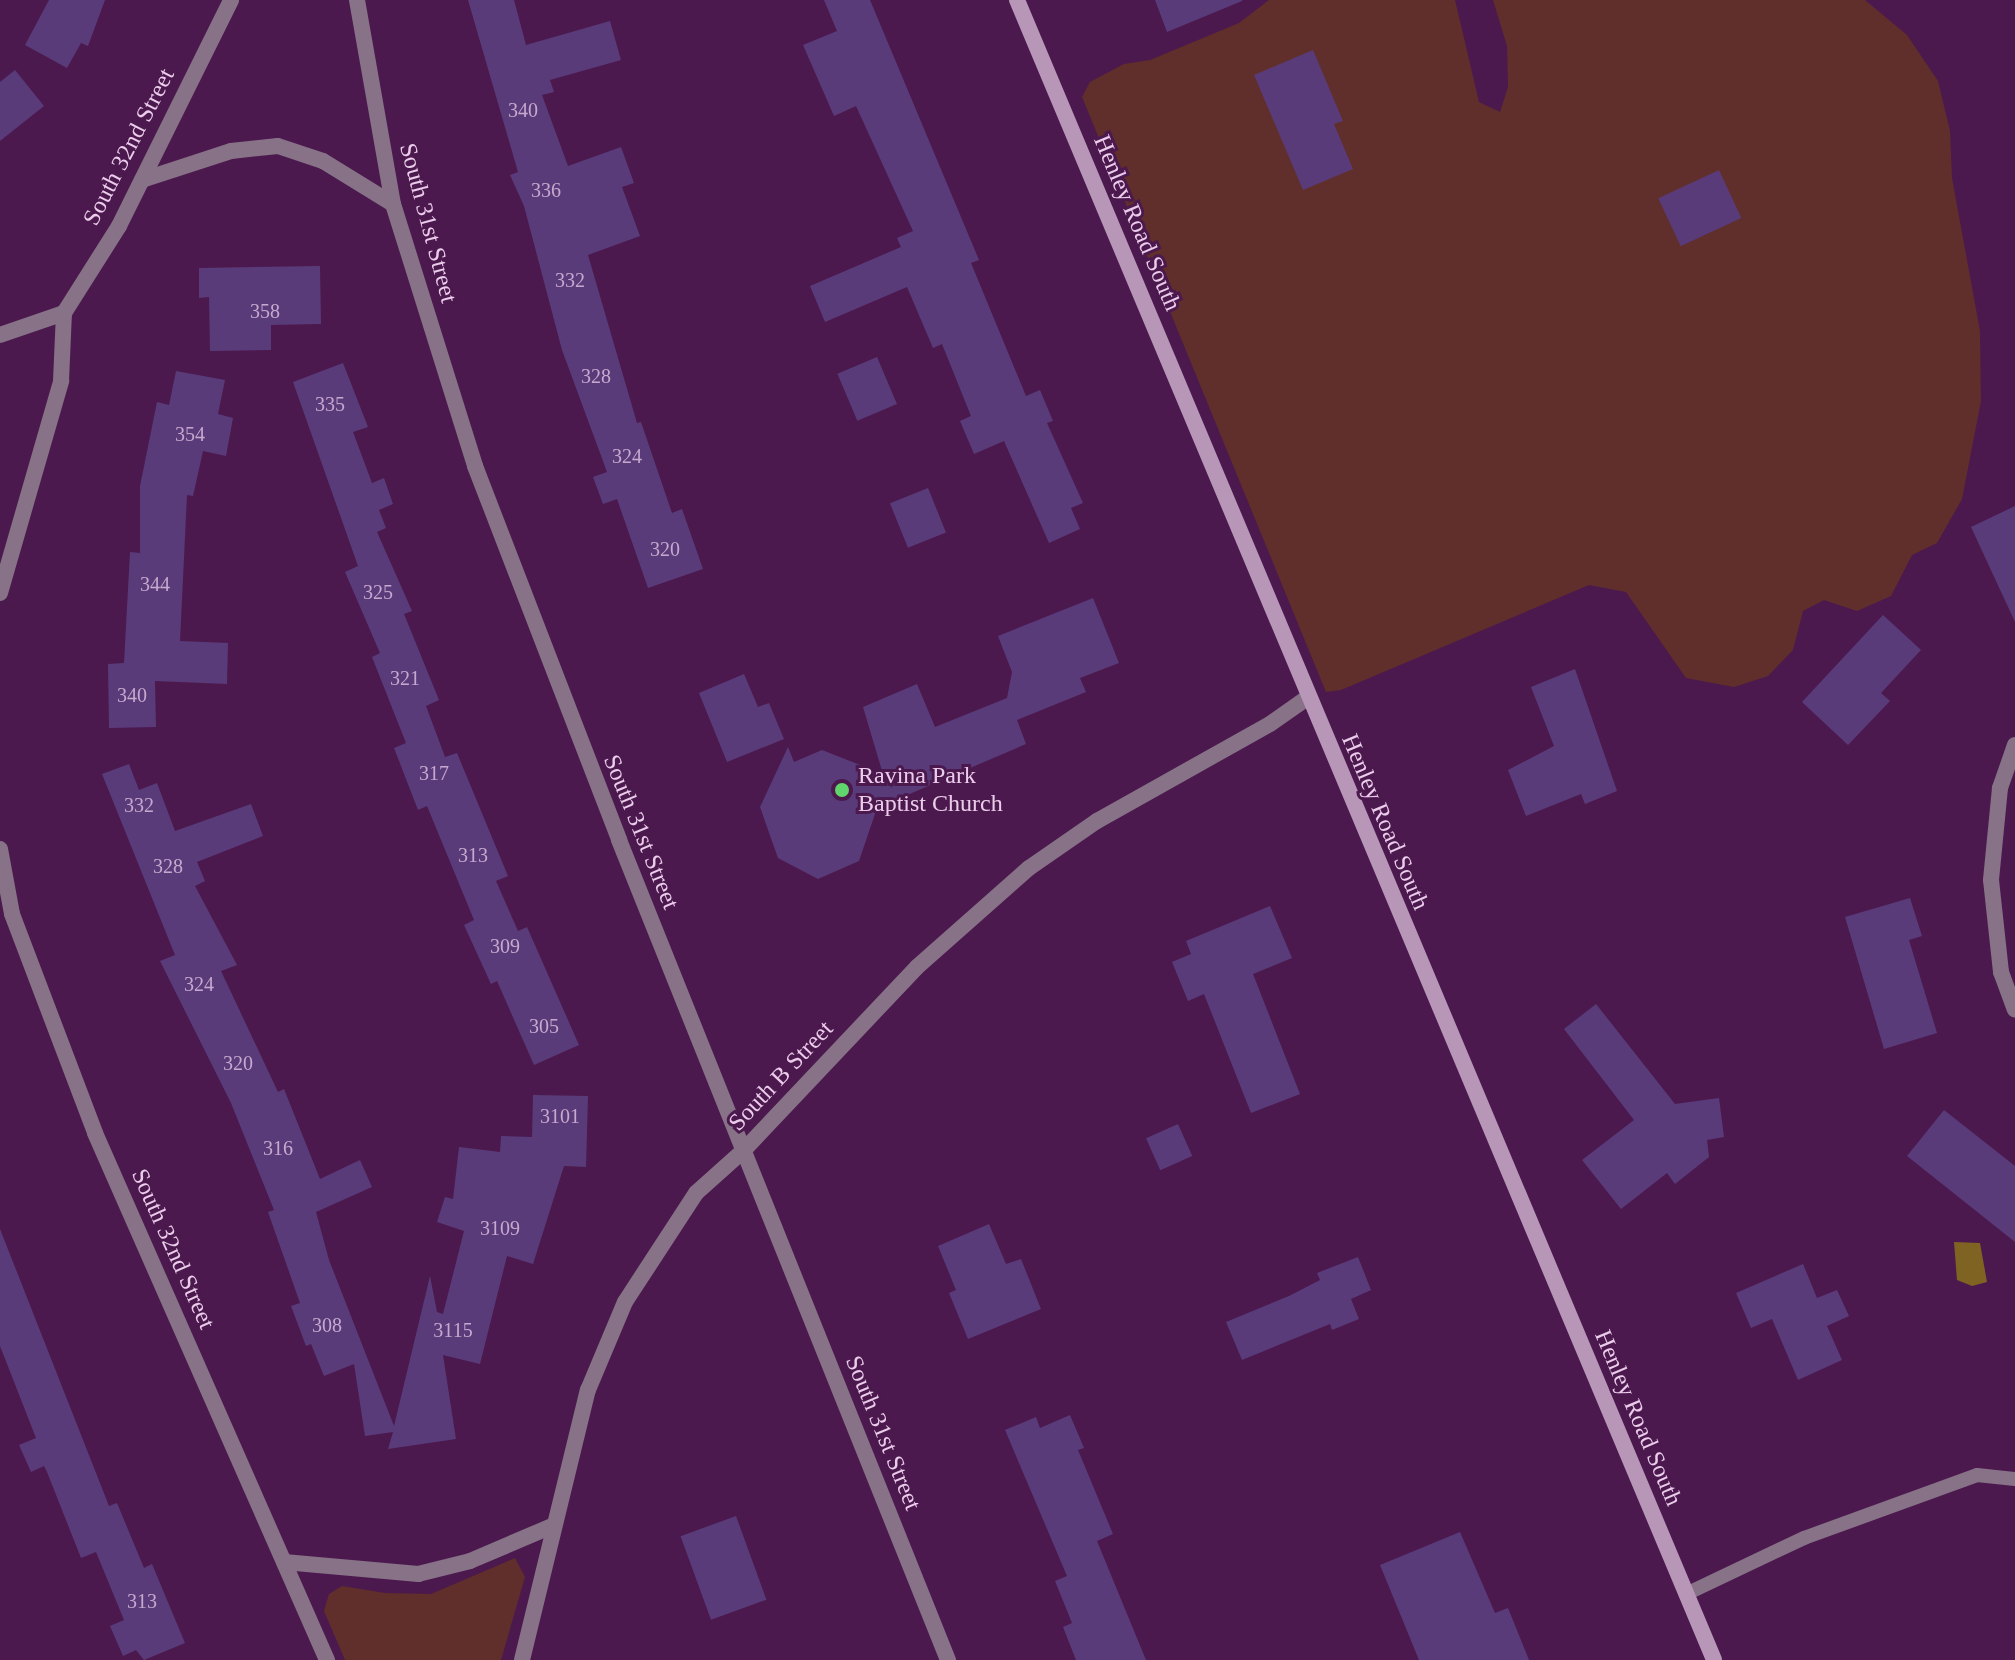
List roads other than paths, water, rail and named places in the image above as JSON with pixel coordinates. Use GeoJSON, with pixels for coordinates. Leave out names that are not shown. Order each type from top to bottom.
{"type":"FeatureCollection","features":[{"type":"Feature","properties":{"kind":"street","name":"South 32nd Street"},"geometry":{"type":"LineString","coordinates":[[0,593],[61,381],[64,313],[142,180],[231,0]]}},
{"type":"Feature","properties":{"kind":"street","name":"South 31st Street"},"geometry":{"type":"LineString","coordinates":[[357,0],[393,204],[475,466],[524,600],[948,1660]]}},
{"type":"Feature","properties":{"kind":"street","name":"Henley Road South"},"geometry":{"type":"LineString","coordinates":[[1017,0],[1307,698],[1714,1660]]}},
{"type":"Feature","properties":{"kind":"street"},"geometry":{"type":"LineString","coordinates":[[142,180],[231,151],[278,146],[323,161],[393,204]]}},
{"type":"Feature","properties":{"kind":"street"},"geometry":{"type":"LineString","coordinates":[[0,335],[64,313]]}},
{"type":"Feature","properties":{"kind":"street","name":"South B Street"},"geometry":{"type":"LineString","coordinates":[[522,1660],[552,1526],[588,1390],[625,1302],[696,1193],[743,1151],[917,967],[1029,868],[1097,821],[1270,724],[1307,698]]}},
{"type":"Feature","properties":{"kind":"street"},"geometry":{"type":"LineString","coordinates":[[2015,745],[2000,788],[1991,880],[2001,972],[2015,1010]]}},
{"type":"Feature","properties":{"kind":"street","name":"South 32nd Street"},"geometry":{"type":"LineString","coordinates":[[0,849],[12,914],[69,1068],[327,1660]]}},
{"type":"Feature","properties":{"kind":"street"},"geometry":{"type":"LineString","coordinates":[[284,1562],[418,1574],[470,1561],[552,1526]]}},
{"type":"Feature","properties":{"kind":"lane"},"geometry":{"type":"LineString","coordinates":[[1686,1594],[1804,1538],[1977,1475],[2015,1479]]}},
{"type":"Feature","properties":{"kind":"place","name":"Ravina Park Baptist Church"},"geometry":{"type":"Point","coordinates":[842,790]}}]}
